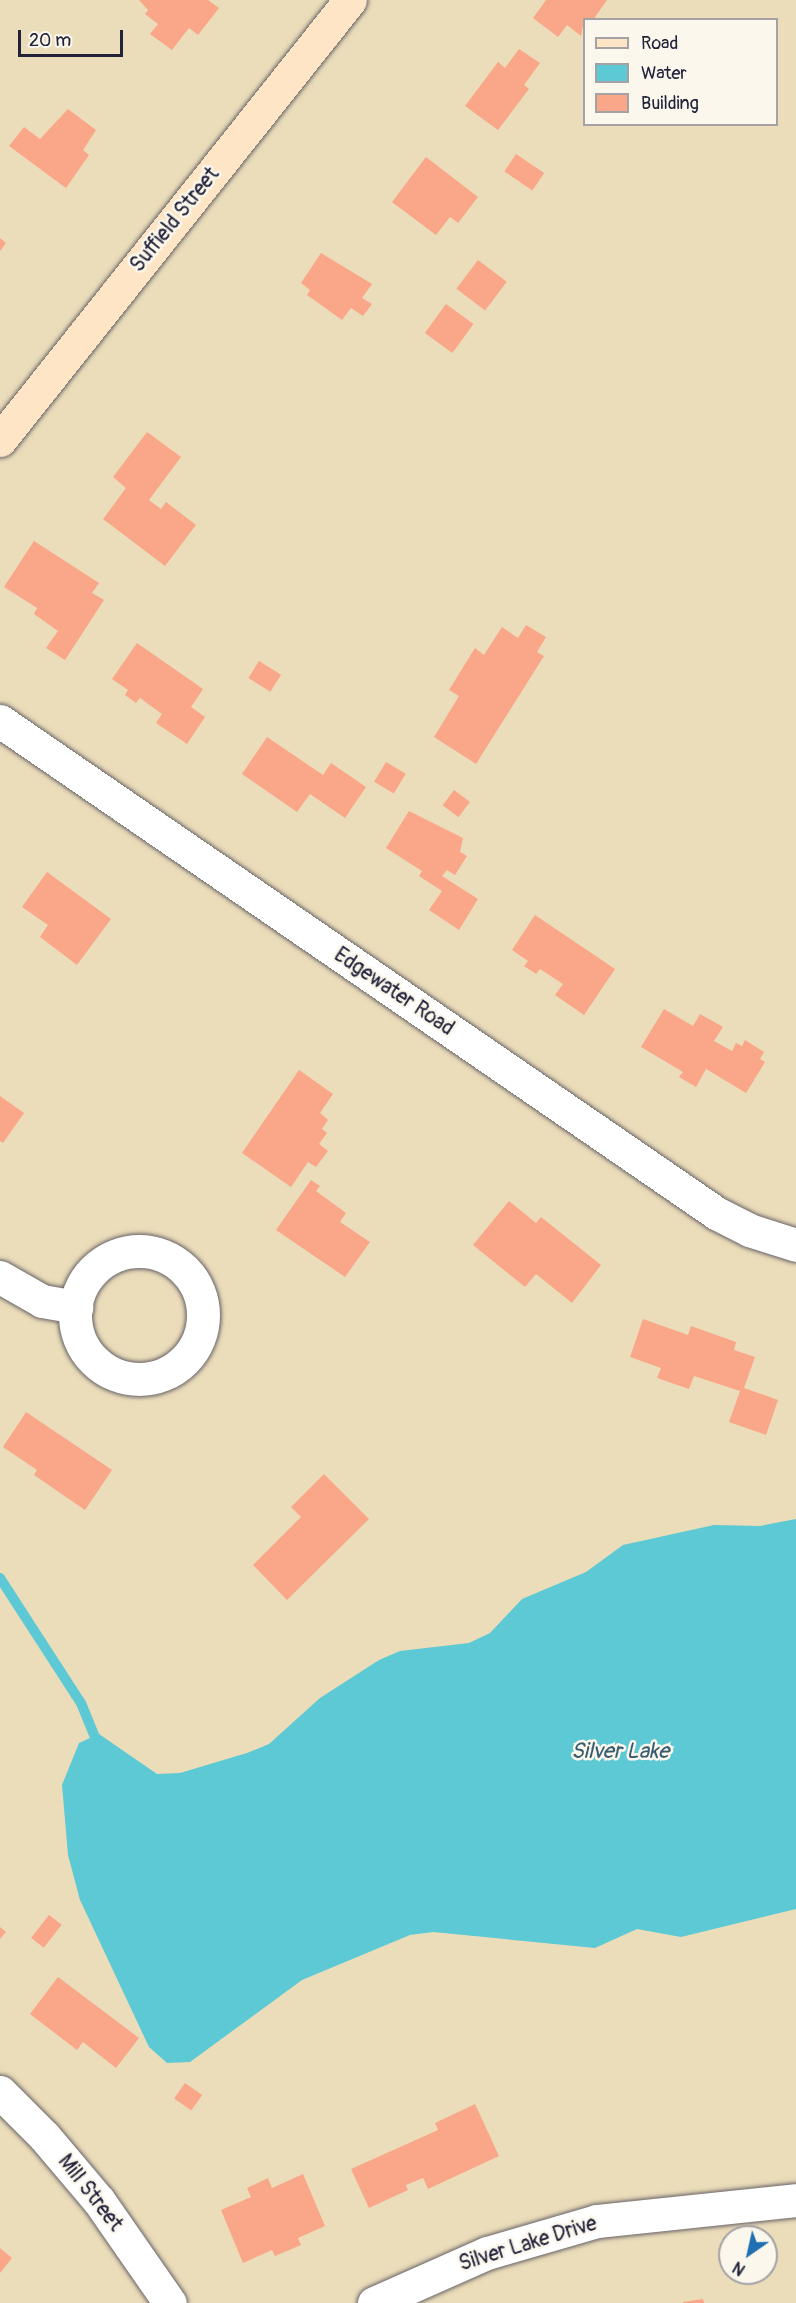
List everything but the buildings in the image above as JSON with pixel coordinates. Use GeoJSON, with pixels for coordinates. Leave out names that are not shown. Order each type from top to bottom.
{"type":"FeatureCollection","features":[{"type":"Feature","properties":{"kind":"main road","name":"Suffield Street"},"geometry":{"type":"LineString","coordinates":[[0,440],[350,0]]}},
{"type":"Feature","properties":{"kind":"street","name":"Edgewater Road"},"geometry":{"type":"LineString","coordinates":[[0,722],[716,1213],[749,1230],[796,1245]]}},
{"type":"Feature","properties":{"kind":"street"},"geometry":{"type":"LineString","coordinates":[[0,1277],[42,1300],[76,1307]]}},
{"type":"Feature","properties":{"kind":"street","name":"Mill Street"},"geometry":{"type":"LineString","coordinates":[[0,2092],[99,2200],[170,2303]]}},
{"type":"Feature","properties":{"kind":"street","name":"Silver Lake Drive"},"geometry":{"type":"LineString","coordinates":[[374,2303],[487,2253],[597,2221],[796,2200]]}},
{"type":"Feature","properties":{"kind":"water","name":"Silver Lake"},"geometry":{"type":"Polygon","coordinates":[[[796,1519],[796,1909],[681,1937],[637,1929],[595,1948],[433,1932],[410,1935],[302,1980],[190,2062],[167,2063],[149,2047],[80,1900],[68,1855],[62,1785],[79,1743],[99,1734],[157,1774],[180,1773],[247,1753],[269,1744],[320,1698],[379,1660],[400,1651],[469,1643],[490,1633],[522,1599],[586,1572],[623,1545],[714,1525],[760,1526],[796,1519]]]}},
{"type":"Feature","properties":{"kind":"waterway"},"geometry":{"type":"LineString","coordinates":[[0,1578],[81,1703],[99,1747]]}}]}
